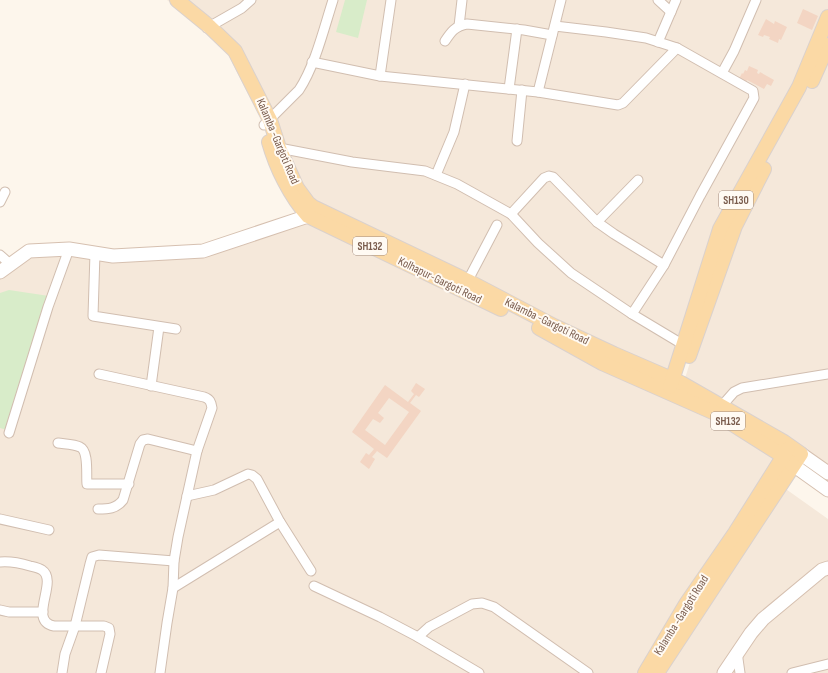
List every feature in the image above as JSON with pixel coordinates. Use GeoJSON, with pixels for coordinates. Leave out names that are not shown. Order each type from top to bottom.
{"type":"FeatureCollection","features":[{"type":"Feature","properties":{"kind":"main road","name":"Kolhapur-Gargoti Road"},"geometry":{"type":"LineString","coordinates":[[167,0],[207,28],[226,51],[267,123],[274,161],[301,209],[308,216],[466,286],[602,363],[672,395],[719,409]]}},
{"type":"Feature","properties":{"kind":"main road"},"geometry":{"type":"LineString","coordinates":[[177,0],[207,28]]}},
{"type":"Feature","properties":{"kind":"main road","name":"SH130"},"geometry":{"type":"LineString","coordinates":[[672,395],[724,221],[799,87],[828,17]]}},
{"type":"Feature","properties":{"kind":"main road","name":"SH130"},"geometry":{"type":"LineString","coordinates":[[687,347],[734,226],[748,197],[808,89],[828,45]]}},
{"type":"Feature","properties":{"kind":"main road","name":"Kalamba -Gargoti Road"},"geometry":{"type":"LineString","coordinates":[[267,123],[301,194],[308,203],[466,286],[614,354],[677,381],[792,456],[735,533],[686,604],[645,673]]}},
{"type":"Feature","properties":{"kind":"main road"},"geometry":{"type":"LineString","coordinates":[[657,673],[792,456]]}},
{"type":"Feature","properties":{"kind":"street"},"geometry":{"type":"LineString","coordinates":[[207,28],[242,8],[251,0]]}},
{"type":"Feature","properties":{"kind":"street"},"geometry":{"type":"LineString","coordinates":[[267,123],[303,84],[333,0]]}},
{"type":"Feature","properties":{"kind":"street"},"geometry":{"type":"LineString","coordinates":[[380,76],[391,0]]}},
{"type":"Feature","properties":{"kind":"street"},"geometry":{"type":"LineString","coordinates":[[459,26],[462,0]]}},
{"type":"Feature","properties":{"kind":"street"},"geometry":{"type":"LineString","coordinates":[[538,92],[561,0]]}},
{"type":"Feature","properties":{"kind":"street"},"geometry":{"type":"LineString","coordinates":[[658,0],[671,12]]}},
{"type":"Feature","properties":{"kind":"street"},"geometry":{"type":"LineString","coordinates":[[658,42],[676,0]]}},
{"type":"Feature","properties":{"kind":"street"},"geometry":{"type":"LineString","coordinates":[[722,73],[734,51],[756,0]]}},
{"type":"Feature","properties":{"kind":"street"},"geometry":{"type":"LineString","coordinates":[[445,41],[453,30],[459,26],[467,24],[517,29],[613,33],[646,38],[677,48],[753,91],[754,98],[664,265],[632,314]]}},
{"type":"Feature","properties":{"kind":"street"},"geometry":{"type":"LineString","coordinates":[[509,89],[517,29]]}},
{"type":"Feature","properties":{"kind":"street"},"geometry":{"type":"LineString","coordinates":[[312,62],[380,76],[522,90],[618,105],[623,102],[677,48]]}},
{"type":"Feature","properties":{"kind":"street"},"geometry":{"type":"LineString","coordinates":[[436,175],[454,132],[465,84]]}},
{"type":"Feature","properties":{"kind":"street"},"geometry":{"type":"LineString","coordinates":[[517,141],[522,90]]}},
{"type":"Feature","properties":{"kind":"street"},"geometry":{"type":"LineString","coordinates":[[279,148],[352,162],[425,171],[457,184],[510,214],[538,243],[571,273],[632,314],[687,347]]}},
{"type":"Feature","properties":{"kind":"street"},"geometry":{"type":"LineString","coordinates":[[510,214],[544,178],[553,176],[597,222],[664,265]]}},
{"type":"Feature","properties":{"kind":"street"},"geometry":{"type":"LineString","coordinates":[[597,222],[638,180]]}},
{"type":"Feature","properties":{"kind":"street"},"geometry":{"type":"LineString","coordinates":[[0,202],[5,192]]}},
{"type":"Feature","properties":{"kind":"street"},"geometry":{"type":"LineString","coordinates":[[0,255],[5,268],[29,250],[69,249],[113,256],[203,251],[322,211]]}},
{"type":"Feature","properties":{"kind":"street"},"geometry":{"type":"LineString","coordinates":[[466,286],[497,225]]}},
{"type":"Feature","properties":{"kind":"street"},"geometry":{"type":"LineString","coordinates":[[10,433],[48,307],[69,249]]}},
{"type":"Feature","properties":{"kind":"street"},"geometry":{"type":"LineString","coordinates":[[95,253],[93,316],[176,330]]}},
{"type":"Feature","properties":{"kind":"street"},"geometry":{"type":"LineString","coordinates":[[151,386],[159,327]]}},
{"type":"Feature","properties":{"kind":"street"},"geometry":{"type":"LineString","coordinates":[[99,374],[204,397],[212,403],[212,408],[197,451],[174,561],[173,588],[160,673]]}},
{"type":"Feature","properties":{"kind":"street"},"geometry":{"type":"LineString","coordinates":[[719,409],[734,392],[742,388],[828,374]]}},
{"type":"Feature","properties":{"kind":"street"},"geometry":{"type":"LineString","coordinates":[[98,509],[114,508],[123,500],[140,444],[143,440],[148,439],[197,451]]}},
{"type":"Feature","properties":{"kind":"street"},"geometry":{"type":"LineString","coordinates":[[58,443],[80,446],[84,449],[86,454],[87,484],[129,484]]}},
{"type":"Feature","properties":{"kind":"street","name":"Kalamba -Gargoti Road"},"geometry":{"type":"LineString","coordinates":[[792,456],[828,474]]}},
{"type":"Feature","properties":{"kind":"street","name":"Kalamba -Gargoti Road"},"geometry":{"type":"LineString","coordinates":[[792,456],[828,490]]}},
{"type":"Feature","properties":{"kind":"street"},"geometry":{"type":"LineString","coordinates":[[188,496],[214,490],[248,474],[252,475],[257,479],[280,522],[312,571]]}},
{"type":"Feature","properties":{"kind":"street"},"geometry":{"type":"LineString","coordinates":[[0,519],[49,530]]}},
{"type":"Feature","properties":{"kind":"street"},"geometry":{"type":"LineString","coordinates":[[173,588],[280,522]]}},
{"type":"Feature","properties":{"kind":"street"},"geometry":{"type":"LineString","coordinates":[[62,673],[65,654],[75,626],[92,557],[99,555],[174,561]]}},
{"type":"Feature","properties":{"kind":"street"},"geometry":{"type":"LineString","coordinates":[[0,562],[22,564],[42,570],[47,575],[43,612],[44,621],[48,625],[104,626],[110,628],[101,673]]}},
{"type":"Feature","properties":{"kind":"street"},"geometry":{"type":"LineString","coordinates":[[724,673],[737,652],[763,619],[822,570],[828,568]]}},
{"type":"Feature","properties":{"kind":"street"},"geometry":{"type":"LineString","coordinates":[[314,586],[380,617],[418,637],[479,673]]}},
{"type":"Feature","properties":{"kind":"street"},"geometry":{"type":"LineString","coordinates":[[418,637],[435,623],[472,604],[482,603],[494,607],[588,673]]}},
{"type":"Feature","properties":{"kind":"street"},"geometry":{"type":"LineString","coordinates":[[0,610],[9,612],[43,612]]}},
{"type":"Feature","properties":{"kind":"street"},"geometry":{"type":"LineString","coordinates":[[737,652],[740,673]]}},
{"type":"Feature","properties":{"kind":"street"},"geometry":{"type":"LineString","coordinates":[[792,673],[802,672],[828,664]]}},
{"type":"Feature","properties":{"kind":"shaded area"},"geometry":{"type":"Polygon","coordinates":[[[167,0],[828,0],[828,492],[783,457],[769,477],[828,519],[828,673],[0,673],[0,272],[29,251],[203,251],[307,216],[270,146],[264,125],[226,51],[220,44],[167,0]],[[719,272],[667,386],[679,397],[719,272]]]}},
{"type":"Feature","properties":{"kind":"green space"},"geometry":{"type":"Polygon","coordinates":[[[345,0],[367,0],[358,38],[336,32],[345,0]]]}},
{"type":"Feature","properties":{"kind":"green space"},"geometry":{"type":"Polygon","coordinates":[[[9,290],[49,296],[7,430],[0,428],[0,293],[9,290]]]}},
{"type":"Feature","properties":{"kind":"building"},"geometry":{"type":"Polygon","coordinates":[[[803,9],[818,16],[812,30],[797,23],[803,9]]]}},
{"type":"Feature","properties":{"kind":"building"},"geometry":{"type":"Polygon","coordinates":[[[766,19],[774,24],[775,21],[787,27],[778,43],[769,39],[770,37],[758,35],[766,19]]]}},
{"type":"Feature","properties":{"kind":"building"},"geometry":{"type":"Polygon","coordinates":[[[749,66],[758,70],[757,73],[759,74],[760,72],[774,80],[771,86],[767,84],[764,89],[747,80],[745,83],[739,79],[745,70],[747,71],[749,66]]]}},
{"type":"Feature","properties":{"kind":"building"},"geometry":{"type":"Polygon","coordinates":[[[416,383],[425,389],[419,397],[416,395],[410,403],[421,411],[387,458],[377,451],[372,457],[375,459],[369,469],[360,462],[366,453],[369,455],[374,449],[352,432],[385,385],[408,402],[414,394],[411,391],[416,383]],[[389,398],[378,413],[384,418],[380,423],[373,419],[365,430],[385,445],[409,412],[389,398]]]}}]}
